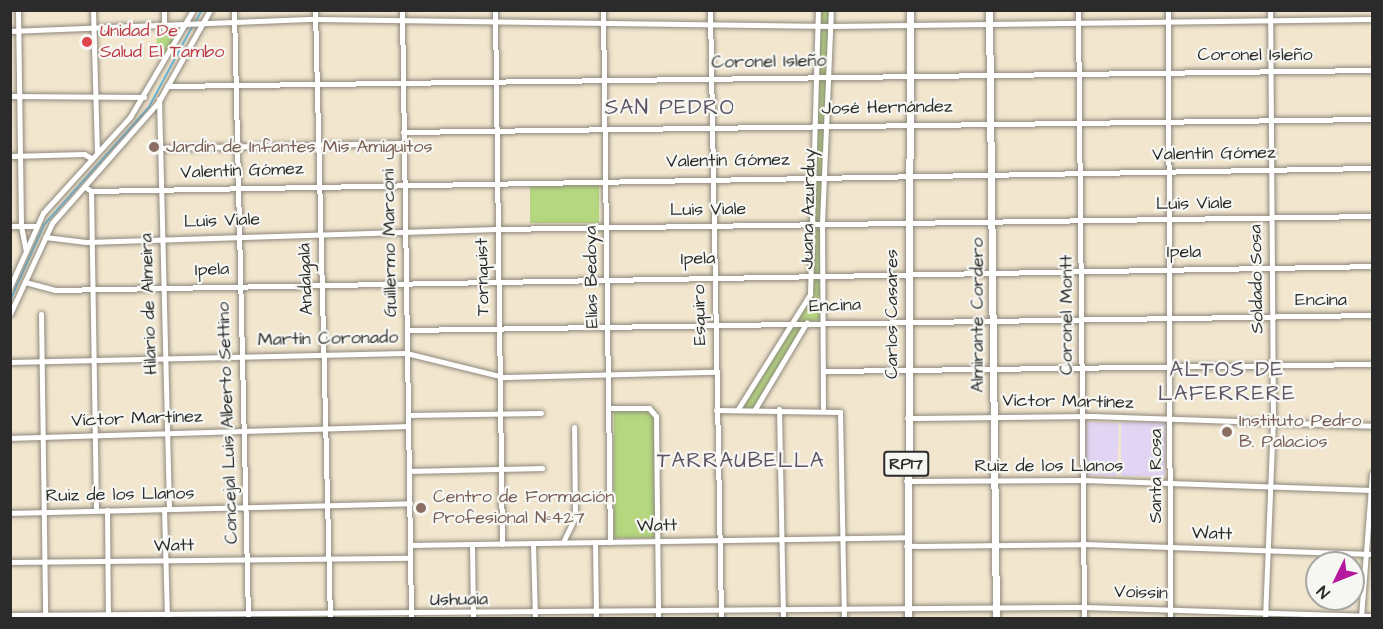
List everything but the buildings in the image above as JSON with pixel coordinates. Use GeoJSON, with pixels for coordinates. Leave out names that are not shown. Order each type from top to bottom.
{"type":"FeatureCollection","features":[{"type":"Feature","properties":{"kind":"main road","name":"Carlos Casares"},"geometry":{"type":"LineString","coordinates":[[908,618],[906,481],[910,10]]}},
{"type":"Feature","properties":{"kind":"main road","name":"Almirante Cordero"},"geometry":{"type":"LineString","coordinates":[[989,10],[996,618]]}},
{"type":"Feature","properties":{"kind":"street"},"geometry":{"type":"LineString","coordinates":[[18,10],[21,226],[26,251]]}},
{"type":"Feature","properties":{"kind":"street"},"geometry":{"type":"LineString","coordinates":[[93,10],[97,153]]}},
{"type":"Feature","properties":{"kind":"street"},"geometry":{"type":"LineString","coordinates":[[164,10],[164,28]]}},
{"type":"Feature","properties":{"kind":"street"},"geometry":{"type":"LineString","coordinates":[[10,287],[35,226],[144,97],[193,10]]}},
{"type":"Feature","properties":{"kind":"street"},"geometry":{"type":"LineString","coordinates":[[10,314],[45,237],[159,99],[210,10]]}},
{"type":"Feature","properties":{"kind":"street","name":"Concejal Luis Alberto Settino"},"geometry":{"type":"LineString","coordinates":[[234,10],[237,236],[248,616]]}},
{"type":"Feature","properties":{"kind":"street","name":"Andalgalá"},"geometry":{"type":"LineString","coordinates":[[315,10],[330,615]]}},
{"type":"Feature","properties":{"kind":"street","name":"Guillermo Marconi"},"geometry":{"type":"LineString","coordinates":[[402,10],[411,616]]}},
{"type":"Feature","properties":{"kind":"street","name":"Tornquist"},"geometry":{"type":"LineString","coordinates":[[495,10],[502,544]]}},
{"type":"Feature","properties":{"kind":"street","name":"Elías Bedoya"},"geometry":{"type":"LineString","coordinates":[[603,10],[610,542]]}},
{"type":"Feature","properties":{"kind":"street","name":"Esquiro"},"geometry":{"type":"LineString","coordinates":[[710,10],[721,618]]}},
{"type":"Feature","properties":{"kind":"street","name":"Juana Azurduy"},"geometry":{"type":"LineString","coordinates":[[738,409],[810,294],[808,223],[818,76],[818,10]]}},
{"type":"Feature","properties":{"kind":"street","name":"Juana Azurduy"},"geometry":{"type":"LineString","coordinates":[[823,408],[822,223],[831,10]]}},
{"type":"Feature","properties":{"kind":"street","name":"Coronel Montt"},"geometry":{"type":"LineString","coordinates":[[1078,10],[1084,618]]}},
{"type":"Feature","properties":{"kind":"street","name":"Santa Rosa"},"geometry":{"type":"LineString","coordinates":[[1168,10],[1171,316],[1170,618]]}},
{"type":"Feature","properties":{"kind":"street","name":"Soldado Sosa"},"geometry":{"type":"LineString","coordinates":[[1265,615],[1273,422],[1270,10]]}},
{"type":"Feature","properties":{"kind":"street"},"geometry":{"type":"LineString","coordinates":[[10,31],[164,28],[233,20],[315,19],[818,24],[831,26],[1372,19]]}},
{"type":"Feature","properties":{"kind":"street","name":"Coronel Isleño"},"geometry":{"type":"LineString","coordinates":[[167,86],[712,79],[910,74],[1372,70]]}},
{"type":"Feature","properties":{"kind":"street"},"geometry":{"type":"LineString","coordinates":[[136,94],[148,87]]}},
{"type":"Feature","properties":{"kind":"street"},"geometry":{"type":"LineString","coordinates":[[10,96],[136,94],[144,97]]}},
{"type":"Feature","properties":{"kind":"street","name":"Hilario de Almeira"},"geometry":{"type":"LineString","coordinates":[[159,99],[166,358],[167,616]]}},
{"type":"Feature","properties":{"kind":"street","name":"José Hernández"},"geometry":{"type":"LineString","coordinates":[[403,132],[815,124],[1372,118]]}},
{"type":"Feature","properties":{"kind":"street"},"geometry":{"type":"LineString","coordinates":[[161,148],[403,143]]}},
{"type":"Feature","properties":{"kind":"street"},"geometry":{"type":"LineString","coordinates":[[10,156],[91,158]]}},
{"type":"Feature","properties":{"kind":"street","name":"Valentín Gómez"},"geometry":{"type":"LineString","coordinates":[[92,191],[909,172],[1372,168]]}},
{"type":"Feature","properties":{"kind":"street"},"geometry":{"type":"LineString","coordinates":[[85,187],[92,191],[90,241],[96,510]]}},
{"type":"Feature","properties":{"kind":"street","name":"Luis Viale"},"geometry":{"type":"LineString","coordinates":[[45,237],[90,241],[497,229],[908,221],[1372,216]]}},
{"type":"Feature","properties":{"kind":"street"},"geometry":{"type":"LineString","coordinates":[[10,226],[35,226]]}},
{"type":"Feature","properties":{"kind":"street","name":"Ipela"},"geometry":{"type":"LineString","coordinates":[[25,282],[50,290],[907,270],[1372,266]]}},
{"type":"Feature","properties":{"kind":"street"},"geometry":{"type":"LineString","coordinates":[[41,314],[45,616]]}},
{"type":"Feature","properties":{"kind":"street","name":"Encina"},"geometry":{"type":"LineString","coordinates":[[406,330],[993,318],[1372,315]]}},
{"type":"Feature","properties":{"kind":"street"},"geometry":{"type":"LineString","coordinates":[[755,409],[807,322]]}},
{"type":"Feature","properties":{"kind":"street","name":"Martín Coronado"},"geometry":{"type":"LineString","coordinates":[[10,362],[406,353],[500,376],[715,372]]}},
{"type":"Feature","properties":{"kind":"street"},"geometry":{"type":"LineString","coordinates":[[824,371],[907,368],[1372,364]]}},
{"type":"Feature","properties":{"kind":"street"},"geometry":{"type":"LineString","coordinates":[[609,408],[649,408],[656,416],[658,618]]}},
{"type":"Feature","properties":{"kind":"street"},"geometry":{"type":"LineString","coordinates":[[716,410],[835,408],[842,416],[844,618]]}},
{"type":"Feature","properties":{"kind":"street"},"geometry":{"type":"LineString","coordinates":[[779,409],[783,618]]}},
{"type":"Feature","properties":{"kind":"street"},"geometry":{"type":"LineString","coordinates":[[408,415],[541,413]]}},
{"type":"Feature","properties":{"kind":"street","name":"Víctor Martínez"},"geometry":{"type":"LineString","coordinates":[[907,418],[1083,416],[1372,426]]}},
{"type":"Feature","properties":{"kind":"street","name":"Víctor Martínez"},"geometry":{"type":"LineString","coordinates":[[10,438],[408,426]]}},
{"type":"Feature","properties":{"kind":"street"},"geometry":{"type":"LineString","coordinates":[[563,542],[575,518],[574,427]]}},
{"type":"Feature","properties":{"kind":"street"},"geometry":{"type":"LineString","coordinates":[[409,471],[542,468]]}},
{"type":"Feature","properties":{"kind":"street"},"geometry":{"type":"LineString","coordinates":[[1361,617],[1369,554],[1372,473]]}},
{"type":"Feature","properties":{"kind":"street","name":"Ruiz de los Llanos"},"geometry":{"type":"LineString","coordinates":[[906,481],[1083,480],[1372,490]]}},
{"type":"Feature","properties":{"kind":"street","name":"Ruiz de los Llanos"},"geometry":{"type":"LineString","coordinates":[[10,513],[410,503]]}},
{"type":"Feature","properties":{"kind":"street"},"geometry":{"type":"LineString","coordinates":[[107,510],[108,616]]}},
{"type":"Feature","properties":{"kind":"street","name":"Watt"},"geometry":{"type":"LineString","coordinates":[[410,545],[906,537]]}},
{"type":"Feature","properties":{"kind":"street"},"geometry":{"type":"LineString","coordinates":[[595,543],[596,615]]}},
{"type":"Feature","properties":{"kind":"street"},"geometry":{"type":"LineString","coordinates":[[472,544],[473,617]]}},
{"type":"Feature","properties":{"kind":"street"},"geometry":{"type":"LineString","coordinates":[[533,544],[535,616]]}},
{"type":"Feature","properties":{"kind":"street","name":"Watt"},"geometry":{"type":"LineString","coordinates":[[906,546],[1084,544],[1369,554]]}},
{"type":"Feature","properties":{"kind":"street","name":"Watt"},"geometry":{"type":"LineString","coordinates":[[10,562],[410,558]]}},
{"type":"Feature","properties":{"kind":"street","name":"Voissin"},"geometry":{"type":"LineString","coordinates":[[908,608],[1084,607],[1265,615],[1372,616]]}},
{"type":"Feature","properties":{"kind":"street","name":"Ushuaia"},"geometry":{"type":"LineString","coordinates":[[10,615],[473,617],[596,615],[658,611],[908,608]]}},
{"type":"Feature","properties":{"kind":"shaded area"},"geometry":{"type":"Polygon","coordinates":[[[1087,422],[1119,423],[1117,476],[1085,475],[1087,422]]]}},
{"type":"Feature","properties":{"kind":"shaded area"},"geometry":{"type":"Polygon","coordinates":[[[1121,422],[1165,422],[1165,476],[1121,476],[1121,422]]]}},
{"type":"Feature","properties":{"kind":"green space"},"geometry":{"type":"Polygon","coordinates":[[[820,11],[830,11],[822,320],[807,322],[755,409],[740,410],[812,294],[820,11]]]}},
{"type":"Feature","properties":{"kind":"green space"},"geometry":{"type":"Polygon","coordinates":[[[180,31],[166,54],[158,59],[156,33],[180,31]]]}},
{"type":"Feature","properties":{"kind":"green space"},"geometry":{"type":"Polygon","coordinates":[[[530,184],[599,184],[599,223],[530,223],[530,184]]]}},
{"type":"Feature","properties":{"kind":"green space"},"geometry":{"type":"Polygon","coordinates":[[[614,410],[646,410],[654,418],[655,538],[614,538],[614,410]]]}},
{"type":"Feature","properties":{"kind":"waterway"},"geometry":{"type":"LineString","coordinates":[[195,23],[202,10]]}},
{"type":"Feature","properties":{"kind":"waterway"},"geometry":{"type":"LineString","coordinates":[[10,301],[44,225],[149,107],[192,27]]}},
{"type":"Feature","properties":{"kind":"place","name":"Unidad De Salud El Tambo"},"geometry":{"type":"Point","coordinates":[87,42]}},
{"type":"Feature","properties":{"kind":"place","name":"Jardín de Infantes Mis Amiguitos"},"geometry":{"type":"Point","coordinates":[154,147]}},
{"type":"Feature","properties":{"kind":"place","name":"Instituto Pedro B. Palacios"},"geometry":{"type":"Point","coordinates":[1227,432]}},
{"type":"Feature","properties":{"kind":"place","name":"Centro de Formación Profesional Nº427"},"geometry":{"type":"Point","coordinates":[421,508]}},
{"type":"Feature","properties":{"kind":"district","name":"SAN PEDRO"},"geometry":{"type":"Point","coordinates":[670,108]}},
{"type":"Feature","properties":{"kind":"district","name":"ALTOS DE LAFERRERE"},"geometry":{"type":"Point","coordinates":[1227,382]}},
{"type":"Feature","properties":{"kind":"district","name":"TARRAUBELLA"},"geometry":{"type":"Point","coordinates":[741,461]}}]}
